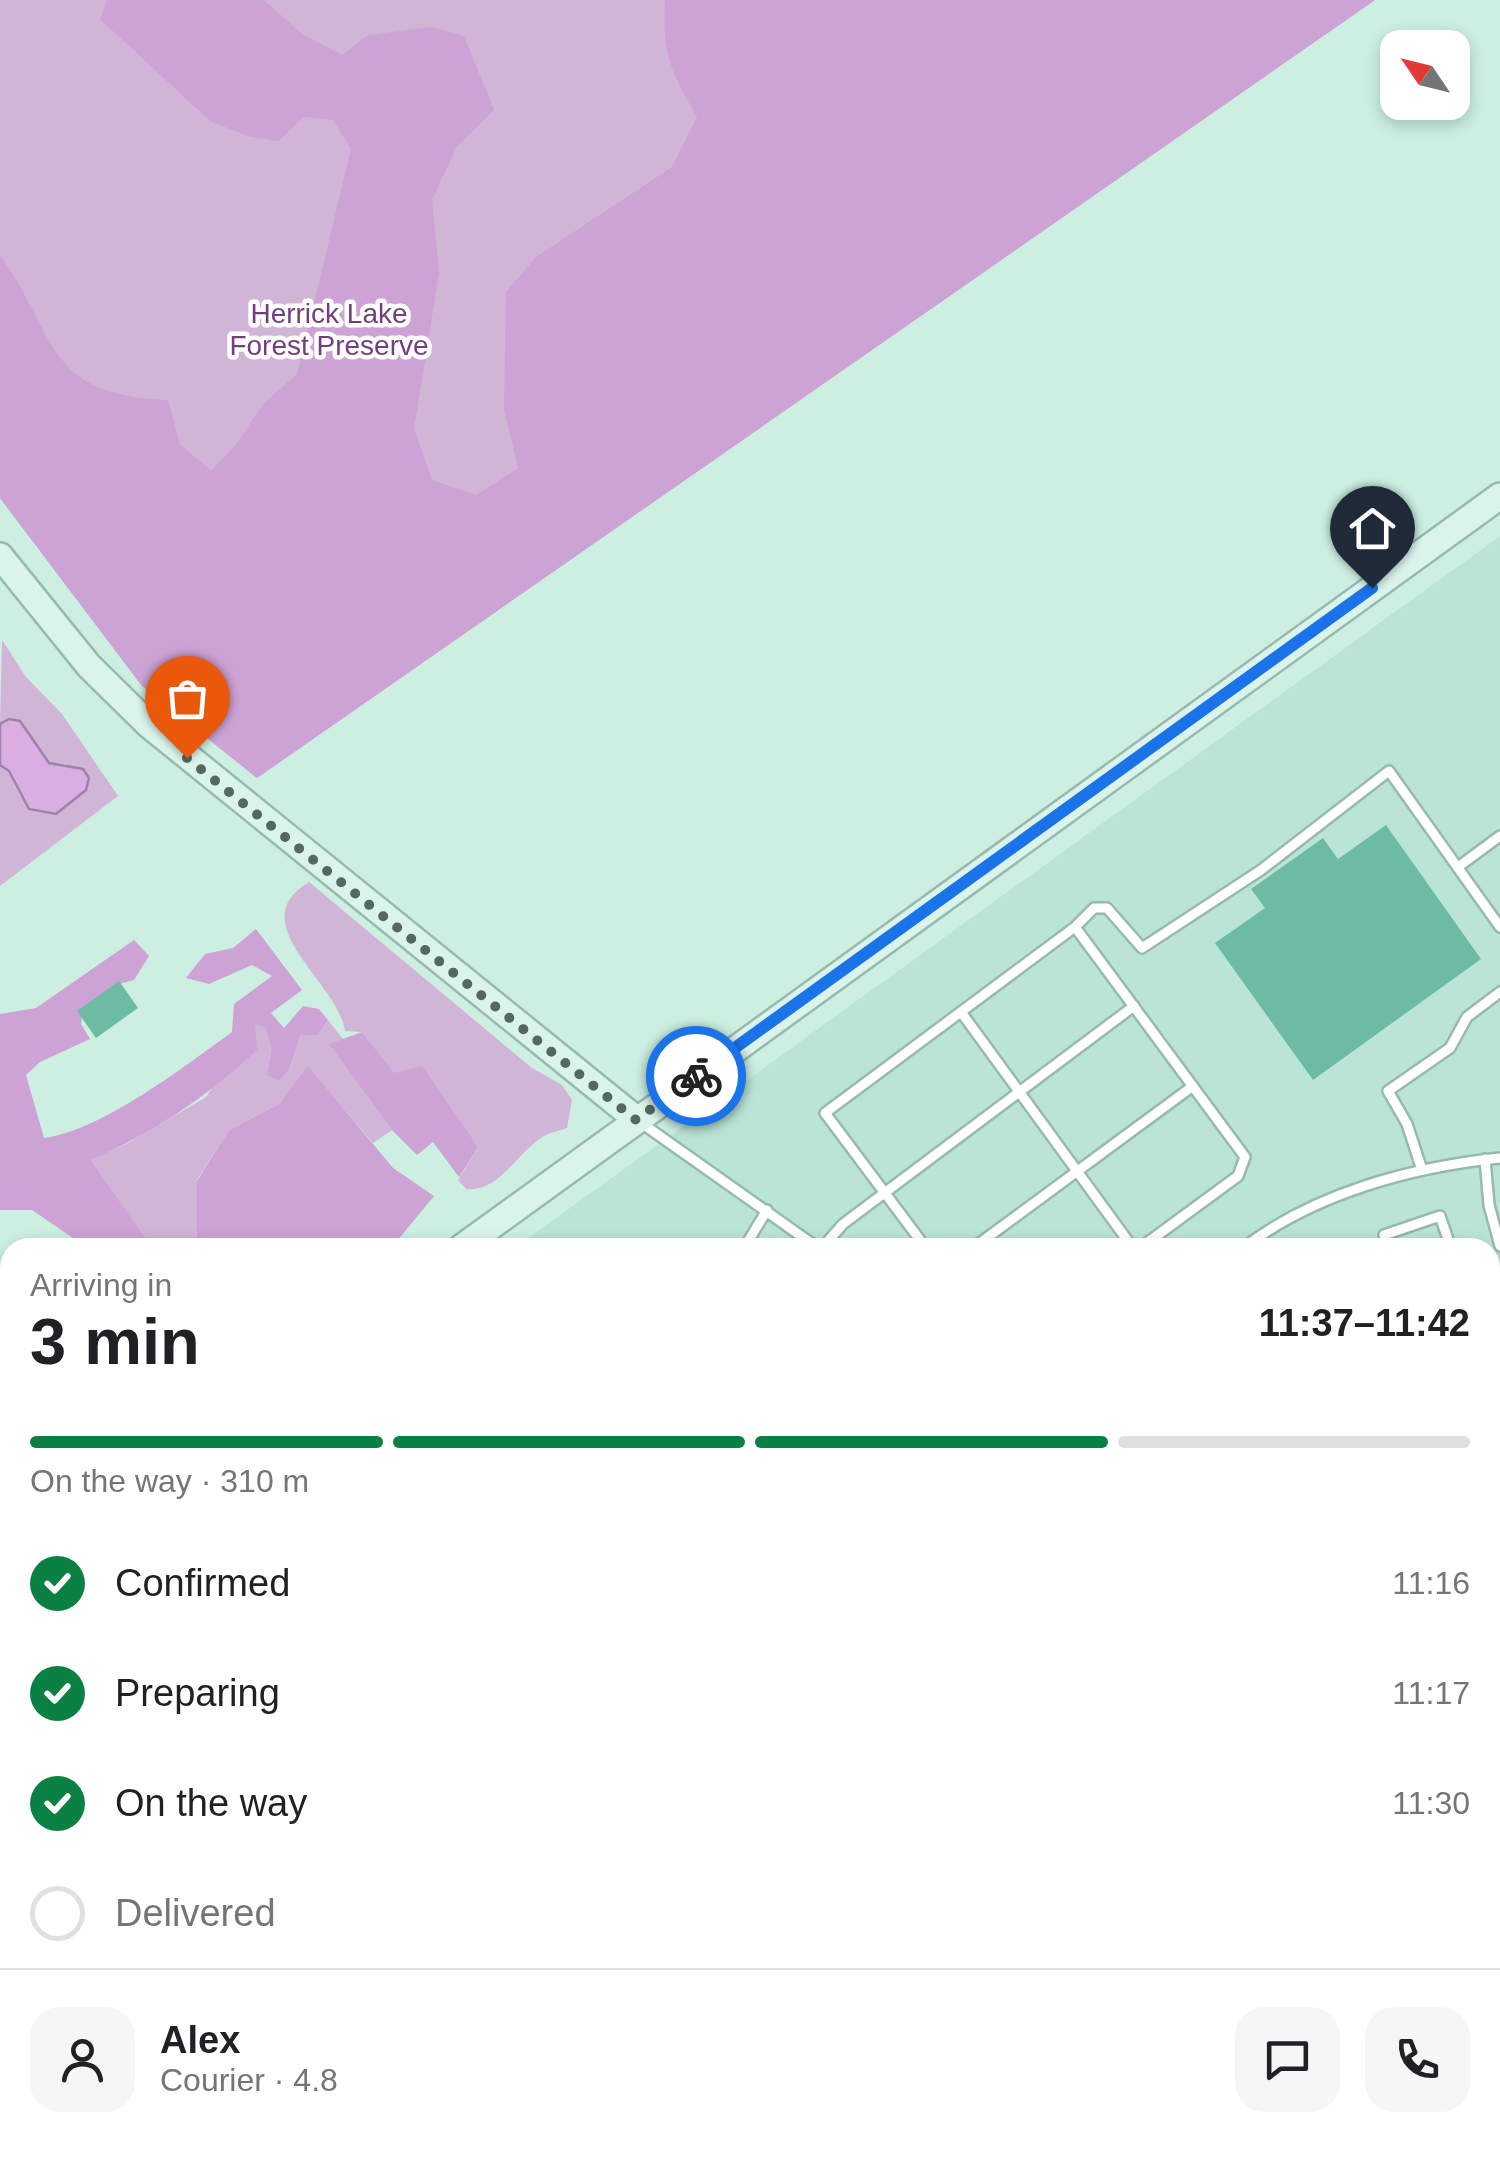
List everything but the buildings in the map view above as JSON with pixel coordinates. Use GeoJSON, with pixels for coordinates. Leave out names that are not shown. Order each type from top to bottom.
{"type":"FeatureCollection","features":[{"type":"Feature","properties":{"kind":"main road"},"geometry":{"type":"LineString","coordinates":[[474,1238],[1500,496]]}},
{"type":"Feature","properties":{"kind":"main road"},"geometry":{"type":"LineString","coordinates":[[0,556],[89,666],[158,733],[636,1120]]}},
{"type":"Feature","properties":{"kind":"lane"},"geometry":{"type":"LineString","coordinates":[[918,1238],[825,1113],[1075,927],[1094,908],[1107,908],[1142,948],[1260,870],[1388,771],[1500,926]]}},
{"type":"Feature","properties":{"kind":"lane"},"geometry":{"type":"LineString","coordinates":[[1458,867],[1500,836]]}},
{"type":"Feature","properties":{"kind":"lane"},"geometry":{"type":"LineString","coordinates":[[1075,927],[1245,1157],[1244,1167],[1149,1238]]}},
{"type":"Feature","properties":{"kind":"lane"},"geometry":{"type":"LineString","coordinates":[[1422,1170],[1407,1124],[1388,1091],[1450,1048],[1467,1017],[1500,992]]}},
{"type":"Feature","properties":{"kind":"lane"},"geometry":{"type":"LineString","coordinates":[[829,1238],[884,1192],[1134,1006]]}},
{"type":"Feature","properties":{"kind":"lane"},"geometry":{"type":"LineString","coordinates":[[961,1012],[1129,1238]]}},
{"type":"Feature","properties":{"kind":"lane"},"geometry":{"type":"LineString","coordinates":[[986,1238],[1193,1086]]}},
{"type":"Feature","properties":{"kind":"lane"},"geometry":{"type":"LineString","coordinates":[[636,1120],[806,1238]]}},
{"type":"Feature","properties":{"kind":"lane"},"geometry":{"type":"LineString","coordinates":[[1259,1238],[1308,1210],[1422,1170],[1500,1158]]}},
{"type":"Feature","properties":{"kind":"lane"},"geometry":{"type":"LineString","coordinates":[[1485,1159],[1489,1206],[1498,1238]]}},
{"type":"Feature","properties":{"kind":"lane"},"geometry":{"type":"LineString","coordinates":[[750,1238],[768,1210]]}},
{"type":"Feature","properties":{"kind":"lane"},"geometry":{"type":"LineString","coordinates":[[1384,1236],[1440,1216],[1448,1238]]}},
{"type":"Feature","properties":{"kind":"shaded area"},"geometry":{"type":"Polygon","coordinates":[[[1500,536],[1500,1238],[528,1238],[1500,536]]]}},
{"type":"Feature","properties":{"kind":"shaded area"},"geometry":{"type":"Polygon","coordinates":[[[9,719],[20,721],[49,763],[83,769],[89,778],[86,790],[56,814],[29,809],[9,771],[0,765],[0,724],[9,719]]]}},
{"type":"Feature","properties":{"kind":"green space","name":"Herrick Lake Forest Preserve"},"geometry":{"type":"Polygon","coordinates":[[[0,0],[1375,0],[257,778],[142,686],[0,498],[0,0]]]}},
{"type":"Feature","properties":{"kind":"green space","name":"Herrick Lake Forest Preserve"},"geometry":{"type":"Polygon","coordinates":[[[107,0],[264,0],[302,34],[342,55],[368,35],[432,27],[464,36],[494,110],[457,146],[432,200],[439,273],[414,429],[432,480],[476,495],[518,468],[504,409],[506,292],[536,257],[672,167],[697,117],[670,62],[665,0],[1375,0],[257,778],[142,686],[0,498],[0,255],[46,336],[76,374],[98,387],[128,396],[168,400],[180,444],[211,471],[237,443],[264,403],[297,374],[351,149],[333,120],[304,117],[279,141],[250,137],[210,121],[100,19],[107,0]]]}},
{"type":"Feature","properties":{"kind":"green space"},"geometry":{"type":"Polygon","coordinates":[[[2,640],[26,677],[62,714],[118,796],[0,886],[0,765],[9,770],[21,797],[67,764],[49,763],[20,721],[0,724],[2,640]]]}},
{"type":"Feature","properties":{"kind":"green space"},"geometry":{"type":"Polygon","coordinates":[[[309,882],[532,1068],[562,1085],[572,1100],[567,1128],[535,1143],[488,1185],[466,1189],[458,1180],[478,1147],[394,1074],[362,1032],[345,1031],[339,1012],[298,954],[285,916],[290,898],[309,882]]]}},
{"type":"Feature","properties":{"kind":"green space"},"geometry":{"type":"Polygon","coordinates":[[[256,929],[302,990],[271,1013],[284,1028],[303,1006],[319,1009],[328,1020],[318,1035],[301,1035],[289,1069],[279,1081],[267,1075],[271,1049],[266,1028],[255,1024],[257,1050],[218,1083],[158,1126],[90,1160],[146,1238],[73,1238],[32,1210],[0,1210],[0,1014],[36,1008],[134,940],[149,956],[134,980],[116,985],[83,1011],[81,1024],[90,1039],[40,1062],[26,1075],[44,1138],[67,1133],[142,1095],[232,1032],[234,1004],[272,976],[252,965],[209,984],[186,978],[205,954],[233,948],[256,929]]]}},
{"type":"Feature","properties":{"kind":"green space"},"geometry":{"type":"Polygon","coordinates":[[[328,1020],[343,1039],[330,1045],[392,1130],[373,1143],[308,1067],[279,1104],[229,1130],[197,1180],[197,1238],[145,1238],[89,1160],[128,1143],[206,1097],[255,1024],[266,1027],[271,1049],[267,1075],[289,1069],[301,1035],[318,1035],[328,1020]]]}},
{"type":"Feature","properties":{"kind":"green space"},"geometry":{"type":"Polygon","coordinates":[[[362,1032],[394,1073],[422,1066],[478,1147],[459,1177],[433,1142],[417,1155],[392,1130],[329,1044],[362,1032]]]}},
{"type":"Feature","properties":{"kind":"green space"},"geometry":{"type":"Polygon","coordinates":[[[308,1066],[393,1168],[434,1196],[399,1238],[197,1238],[197,1181],[229,1130],[279,1104],[308,1066]]]}},
{"type":"Feature","properties":{"kind":"way so far"},"geometry":{"type":"LineString","coordinates":[[187,758],[636,1120],[696,1076]]}},
{"type":"Feature","properties":{"kind":"route"},"geometry":{"type":"LineString","coordinates":[[696,1076],[1372,588]]}}]}
